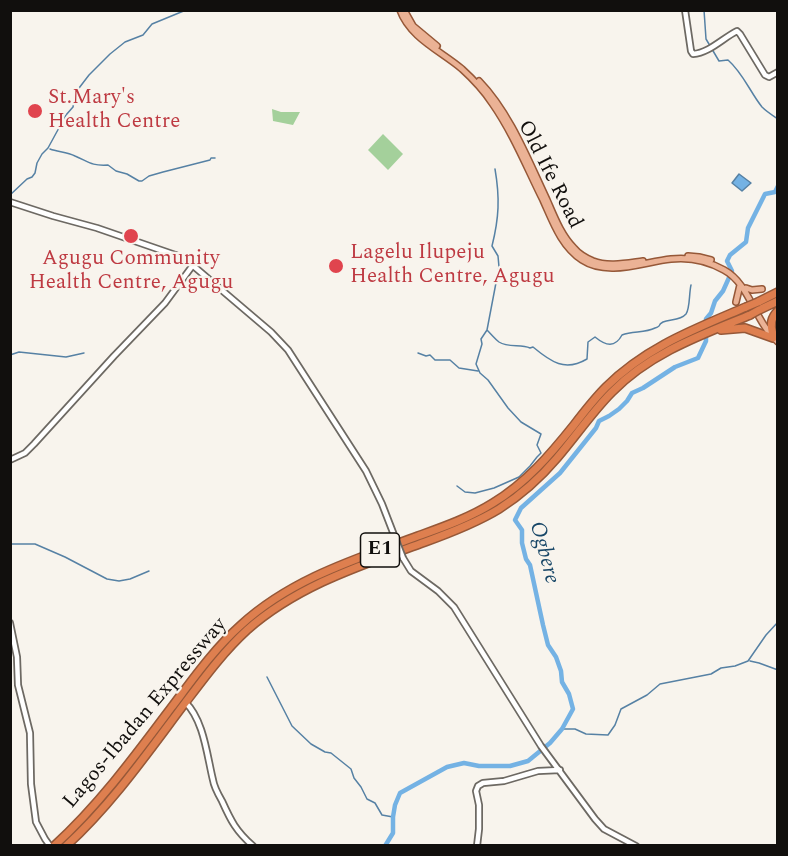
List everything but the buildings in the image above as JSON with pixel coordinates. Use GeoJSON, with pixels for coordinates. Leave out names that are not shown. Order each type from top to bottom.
{"type":"FeatureCollection","features":[{"type":"Feature","properties":{"kind":"highway","name":"Lagos-Ibadan Expressway"},"geometry":{"type":"LineString","coordinates":[[66,846],[108,803],[226,651],[268,613],[295,595],[319,583],[453,531],[498,510],[535,482],[557,459],[602,402],[644,365],[748,311],[758,302],[777,292]]}},
{"type":"Feature","properties":{"kind":"highway","name":"Lagos-Ibadan Expressway"},"geometry":{"type":"LineString","coordinates":[[52,846],[96,804],[217,649],[254,614],[317,574],[453,523],[495,502],[535,471],[597,396],[634,363],[668,341],[748,311],[759,310],[777,301]]}},
{"type":"Feature","properties":{"kind":"highway"},"geometry":{"type":"LineString","coordinates":[[775,338],[771,322],[777,311]]}},
{"type":"Feature","properties":{"kind":"highway"},"geometry":{"type":"LineString","coordinates":[[710,331],[745,328],[775,338]]}},
{"type":"Feature","properties":{"kind":"main road","name":"Old Ife Road"},"geometry":{"type":"LineString","coordinates":[[402,10],[416,29],[463,66],[493,97],[506,118],[560,226],[575,249],[595,262],[635,264],[690,259],[728,270],[746,288],[775,338]]}},
{"type":"Feature","properties":{"kind":"main road","name":"Old Ife Road"},"geometry":{"type":"LineString","coordinates":[[734,276],[759,320],[775,338]]}},
{"type":"Feature","properties":{"kind":"main road"},"geometry":{"type":"LineString","coordinates":[[736,302],[740,284]]}},
{"type":"Feature","properties":{"kind":"main road"},"geometry":{"type":"LineString","coordinates":[[746,288],[762,289]]}},
{"type":"Feature","properties":{"kind":"street"},"geometry":{"type":"LineString","coordinates":[[685,10],[692,53],[697,55],[737,32],[740,33],[765,75],[769,77],[777,72]]}},
{"type":"Feature","properties":{"kind":"street"},"geometry":{"type":"LineString","coordinates":[[10,202],[97,228],[184,258],[271,332],[288,350],[366,471],[386,512],[403,558],[411,571],[438,591],[454,607],[541,746],[600,825],[636,846]]}},
{"type":"Feature","properties":{"kind":"street"},"geometry":{"type":"LineString","coordinates":[[10,460],[25,453],[34,444],[165,303],[193,265]]}},
{"type":"Feature","properties":{"kind":"street"},"geometry":{"type":"LineString","coordinates":[[10,623],[16,654],[18,685],[30,734],[31,784],[36,822],[45,839],[52,846]]}},
{"type":"Feature","properties":{"kind":"street"},"geometry":{"type":"LineString","coordinates":[[185,702],[195,715],[214,783],[229,818],[254,846]]}},
{"type":"Feature","properties":{"kind":"street"},"geometry":{"type":"LineString","coordinates":[[477,846],[479,805],[476,791],[478,786],[538,771],[560,770]]}},
{"type":"Feature","properties":{"kind":"green space"},"geometry":{"type":"Polygon","coordinates":[[[272,109],[281,112],[300,112],[293,125],[273,121],[272,109]]]}},
{"type":"Feature","properties":{"kind":"green space"},"geometry":{"type":"Polygon","coordinates":[[[383,134],[403,154],[388,170],[368,150],[383,134]]]}},
{"type":"Feature","properties":{"kind":"water"},"geometry":{"type":"Polygon","coordinates":[[[739,174],[751,183],[742,191],[732,183],[739,174]]]}},
{"type":"Feature","properties":{"kind":"waterway"},"geometry":{"type":"LineString","coordinates":[[10,195],[35,173],[42,154],[73,107],[76,92],[89,75],[125,42],[143,35],[152,24],[186,10]]}},
{"type":"Feature","properties":{"kind":"waterway"},"geometry":{"type":"LineString","coordinates":[[704,10],[706,39],[719,61],[728,60],[762,107],[778,119]]}},
{"type":"Feature","properties":{"kind":"waterway"},"geometry":{"type":"LineString","coordinates":[[50,149],[94,164],[108,165],[139,181],[149,176],[215,158]]}},
{"type":"Feature","properties":{"kind":"waterway"},"geometry":{"type":"LineString","coordinates":[[457,486],[465,492],[475,493],[494,488],[519,477],[541,453],[537,445],[541,434],[521,422],[480,373],[476,364],[482,344],[481,339],[487,330],[499,267],[498,256],[492,246],[498,208],[495,169]]}},
{"type":"Feature","properties":{"kind":"waterway","name":"Ogbere"},"geometry":{"type":"LineString","coordinates":[[385,846],[393,833],[395,805],[400,793],[447,767],[464,763],[479,766],[510,766],[528,761],[550,743],[562,729],[573,709],[569,694],[562,682],[556,657],[548,645],[530,565],[522,543],[522,530],[515,520],[521,508],[560,473],[596,428],[599,421],[619,409],[632,393],[675,367],[698,358],[706,341],[706,319],[732,271],[727,261],[730,255],[746,242],[748,228],[765,194],[775,192],[778,186]]}},
{"type":"Feature","properties":{"kind":"waterway"},"geometry":{"type":"LineString","coordinates":[[487,330],[503,344],[533,347],[558,364],[572,365],[587,359],[588,342],[595,337],[607,344],[613,344],[622,335],[651,330],[663,322],[684,316],[688,308],[691,285]]}},
{"type":"Feature","properties":{"kind":"waterway"},"geometry":{"type":"LineString","coordinates":[[10,355],[19,352],[66,357],[84,353]]}},
{"type":"Feature","properties":{"kind":"waterway"},"geometry":{"type":"LineString","coordinates":[[418,353],[430,355],[435,360],[450,360],[459,368],[478,371]]}},
{"type":"Feature","properties":{"kind":"waterway"},"geometry":{"type":"LineString","coordinates":[[10,544],[35,544],[107,579],[119,581],[130,579],[149,571]]}},
{"type":"Feature","properties":{"kind":"waterway"},"geometry":{"type":"LineString","coordinates":[[562,729],[575,729],[586,734],[608,735],[621,709],[647,695],[660,684],[711,674],[721,668],[748,661],[778,622]]}},
{"type":"Feature","properties":{"kind":"waterway"},"geometry":{"type":"LineString","coordinates":[[750,661],[778,670]]}},
{"type":"Feature","properties":{"kind":"waterway"},"geometry":{"type":"LineString","coordinates":[[267,677],[292,726],[311,744],[331,753],[351,769],[367,799],[375,803],[382,815],[393,817]]}},
{"type":"Feature","properties":{"kind":"place","name":"St.Mary's Health Centre"},"geometry":{"type":"Point","coordinates":[35,111]}},
{"type":"Feature","properties":{"kind":"place","name":"Agugu Community Health Centre, Agugu"},"geometry":{"type":"Point","coordinates":[131,236]}},
{"type":"Feature","properties":{"kind":"place","name":"Lagelu Ilupeju Health Centre, Agugu"},"geometry":{"type":"Point","coordinates":[336,266]}}]}
